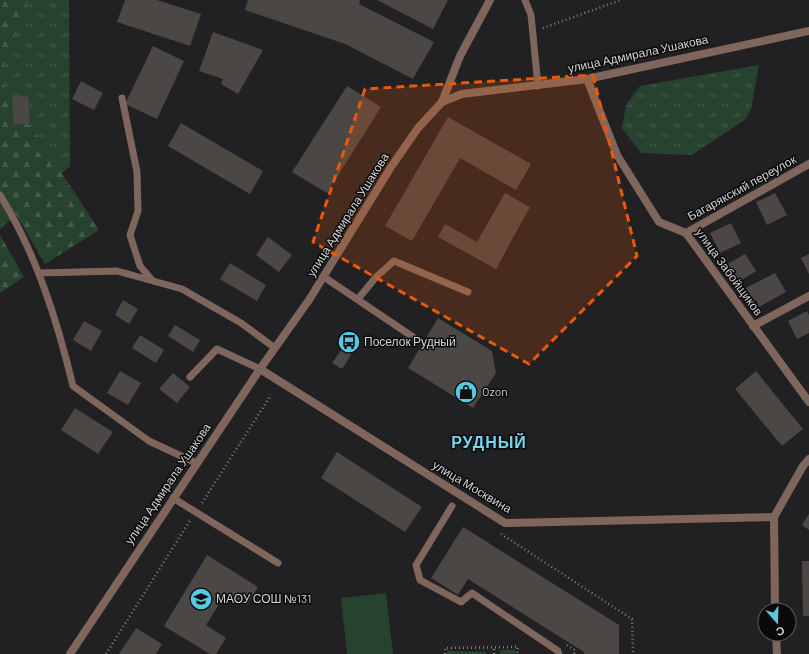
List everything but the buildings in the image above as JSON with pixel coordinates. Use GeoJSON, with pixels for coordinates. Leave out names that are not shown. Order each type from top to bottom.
{"type":"FeatureCollection","features":[{"type":"Feature","properties":{"kind":"street"},"geometry":{"type":"LineString","coordinates":[[442,102],[460,56],[490,0]]}},
{"type":"Feature","properties":{"kind":"street","name":"улица Адмирала Ушакова"},"geometry":{"type":"LineString","coordinates":[[70,654],[196,463],[260,369],[310,300],[391,167],[418,128],[442,102],[462,94],[587,79],[809,31]]}},
{"type":"Feature","properties":{"kind":"street","name":"улица Забойщиков"},"geometry":{"type":"LineString","coordinates":[[587,79],[617,155],[659,222],[686,233],[809,402]]}},
{"type":"Feature","properties":{"kind":"street","name":"Багарякский переулок"},"geometry":{"type":"LineString","coordinates":[[686,233],[809,164]]}},
{"type":"Feature","properties":{"kind":"street"},"geometry":{"type":"LineString","coordinates":[[753,326],[809,296]]}},
{"type":"Feature","properties":{"kind":"street","name":"улица Москвина"},"geometry":{"type":"LineString","coordinates":[[260,369],[505,524],[774,517]]}},
{"type":"Feature","properties":{"kind":"street"},"geometry":{"type":"LineString","coordinates":[[775,602],[774,517],[803,466],[809,459]]}},
{"type":"Feature","properties":{"kind":"street"},"geometry":{"type":"LineString","coordinates":[[776,642],[777,654]]}},
{"type":"Feature","properties":{"kind":"lane"},"geometry":{"type":"LineString","coordinates":[[525,0],[531,15],[538,86]]}},
{"type":"Feature","properties":{"kind":"lane"},"geometry":{"type":"LineString","coordinates":[[122,98],[137,172],[138,211],[130,235],[140,266],[153,281]]}},
{"type":"Feature","properties":{"kind":"lane"},"geometry":{"type":"LineString","coordinates":[[0,194],[40,273],[63,343],[73,386],[149,441],[196,463]]}},
{"type":"Feature","properties":{"kind":"lane"},"geometry":{"type":"LineString","coordinates":[[358,300],[376,277],[394,261],[468,292]]}},
{"type":"Feature","properties":{"kind":"lane"},"geometry":{"type":"LineString","coordinates":[[40,273],[117,270],[182,289],[241,322],[275,348]]}},
{"type":"Feature","properties":{"kind":"lane"},"geometry":{"type":"LineString","coordinates":[[324,277],[413,337]]}},
{"type":"Feature","properties":{"kind":"lane"},"geometry":{"type":"LineString","coordinates":[[190,377],[217,349],[260,369]]}},
{"type":"Feature","properties":{"kind":"lane"},"geometry":{"type":"LineString","coordinates":[[173,498],[278,563]]}},
{"type":"Feature","properties":{"kind":"lane"},"geometry":{"type":"LineString","coordinates":[[452,506],[416,565],[420,580],[461,602],[472,593],[558,651],[559,654]]}},
{"type":"Feature","properties":{"kind":"path"},"geometry":{"type":"LineString","coordinates":[[533,31],[621,0]]}},
{"type":"Feature","properties":{"kind":"path"},"geometry":{"type":"LineString","coordinates":[[106,654],[271,395]]}},
{"type":"Feature","properties":{"kind":"path"},"geometry":{"type":"LineString","coordinates":[[495,530],[632,618],[633,654]]}},
{"type":"Feature","properties":{"kind":"path"},"geometry":{"type":"LineString","coordinates":[[494,647],[494,654]]}},
{"type":"Feature","properties":{"kind":"path"},"geometry":{"type":"LineString","coordinates":[[445,654],[445,648],[494,647],[518,648],[517,654]]}},
{"type":"Feature","properties":{"kind":"path"},"geometry":{"type":"LineString","coordinates":[[574,654],[575,650]]}},
{"type":"Feature","properties":{"kind":"highlighted area"},"geometry":{"type":"Polygon","coordinates":[[[593,75],[637,256],[529,364],[313,242],[365,89],[593,75]]]}},
{"type":"Feature","properties":{"kind":"green space"},"geometry":{"type":"Polygon","coordinates":[[[0,0],[69,0],[70,166],[0,229],[0,0]]]}},
{"type":"Feature","properties":{"kind":"green space"},"geometry":{"type":"Polygon","coordinates":[[[0,0],[28,0],[0,77],[0,0]]]}},
{"type":"Feature","properties":{"kind":"green space"},"geometry":{"type":"Polygon","coordinates":[[[759,65],[751,109],[746,119],[692,155],[641,153],[622,128],[626,105],[640,86],[759,65]]]}},
{"type":"Feature","properties":{"kind":"green space"},"geometry":{"type":"Polygon","coordinates":[[[0,79],[99,230],[45,264],[0,187],[0,79]]]}},
{"type":"Feature","properties":{"kind":"green space"},"geometry":{"type":"Polygon","coordinates":[[[0,235],[24,277],[0,293],[0,235]]]}},
{"type":"Feature","properties":{"kind":"green space"},"geometry":{"type":"Polygon","coordinates":[[[386,593],[393,654],[347,654],[341,598],[386,593]]]}},
{"type":"Feature","properties":{"kind":"green space"},"geometry":{"type":"Polygon","coordinates":[[[501,650],[515,650],[515,654],[500,654],[501,650]]]}},
{"type":"Feature","properties":{"kind":"green space"},"geometry":{"type":"Polygon","coordinates":[[[447,651],[486,652],[486,654],[447,654],[447,651]]]}},
{"type":"Feature","properties":{"kind":"place","name":"Поселок Рудный"},"geometry":{"type":"Point","coordinates":[349,342]}},
{"type":"Feature","properties":{"kind":"place","name":"Ozon"},"geometry":{"type":"Point","coordinates":[466,392]}},
{"type":"Feature","properties":{"kind":"place","name":"МАОУ СОШ №131"},"geometry":{"type":"Point","coordinates":[201,599]}},
{"type":"Feature","properties":{"kind":"district","name":"РУДНЫЙ"},"geometry":{"type":"Point","coordinates":[489,442]}}]}
